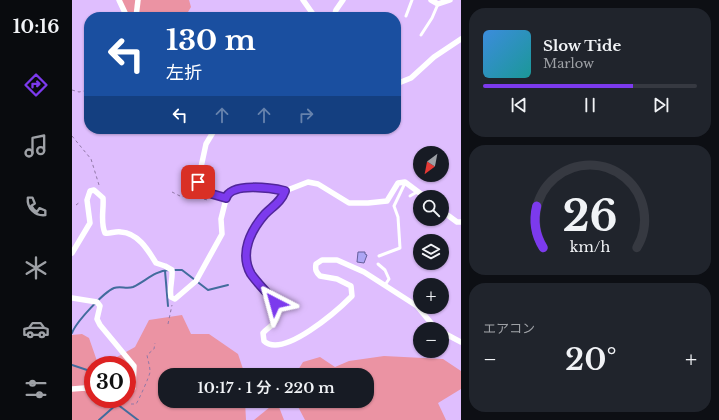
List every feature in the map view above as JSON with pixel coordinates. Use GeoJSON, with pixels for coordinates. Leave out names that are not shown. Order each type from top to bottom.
{"type":"FeatureCollection","features":[{"type":"Feature","properties":{"kind":"street"},"geometry":{"type":"LineString","coordinates":[[118,0],[124,12]]}},
{"type":"Feature","properties":{"kind":"street"},"geometry":{"type":"LineString","coordinates":[[137,12],[138,0]]}},
{"type":"Feature","properties":{"kind":"street"},"geometry":{"type":"LineString","coordinates":[[303,0],[311,12]]}},
{"type":"Feature","properties":{"kind":"street"},"geometry":{"type":"LineString","coordinates":[[335,12],[342,0]]}},
{"type":"Feature","properties":{"kind":"street"},"geometry":{"type":"LineString","coordinates":[[431,0],[438,4],[450,0]]}},
{"type":"Feature","properties":{"kind":"street"},"geometry":{"type":"LineString","coordinates":[[401,82],[411,78],[434,57],[461,38]]}},
{"type":"Feature","properties":{"kind":"street"},"geometry":{"type":"LineString","coordinates":[[212,134],[206,144],[198,182],[212,194],[223,197],[232,191],[245,187],[285,191],[308,182],[318,184],[349,203],[368,204],[387,201],[398,183],[405,182],[416,190]]}},
{"type":"Feature","properties":{"kind":"street"},"geometry":{"type":"LineString","coordinates":[[72,253],[90,222],[87,200],[88,196],[94,190],[103,198],[104,208],[102,227],[105,232],[121,232],[136,237],[145,246],[156,263],[172,270],[172,297],[175,299],[196,281],[222,234],[221,219],[223,197]]}},
{"type":"Feature","properties":{"kind":"street"},"geometry":{"type":"LineString","coordinates":[[285,191],[282,199],[260,220],[249,236],[247,247],[247,261],[251,273],[279,310],[278,317],[274,325],[263,333],[264,341],[267,344],[275,345],[297,339],[315,327],[352,296],[351,286],[346,282],[320,276],[317,273],[315,270],[316,264],[322,260],[337,260],[364,272],[417,306],[430,322]]}},
{"type":"Feature","properties":{"kind":"street"},"geometry":{"type":"LineString","coordinates":[[449,216],[457,222],[461,222]]}},
{"type":"Feature","properties":{"kind":"street"},"geometry":{"type":"LineString","coordinates":[[72,298],[97,302],[100,306],[98,319],[100,325],[126,356]]}},
{"type":"Feature","properties":{"kind":"street"},"geometry":{"type":"LineString","coordinates":[[449,336],[461,342]]}},
{"type":"Feature","properties":{"kind":"street"},"geometry":{"type":"LineString","coordinates":[[72,389],[84,388]]}},
{"type":"Feature","properties":{"kind":"lane"},"geometry":{"type":"LineString","coordinates":[[406,16],[412,0]]}},
{"type":"Feature","properties":{"kind":"lane"},"geometry":{"type":"LineString","coordinates":[[421,35],[432,18],[438,4]]}},
{"type":"Feature","properties":{"kind":"lane"},"geometry":{"type":"LineString","coordinates":[[379,256],[400,248],[398,217],[394,206],[405,182]]}},
{"type":"Feature","properties":{"kind":"lane"},"geometry":{"type":"LineString","coordinates":[[378,264],[385,270],[389,279],[385,285]]}},
{"type":"Feature","properties":{"kind":"path"},"geometry":{"type":"LineString","coordinates":[[72,90],[79,92],[84,91]]}},
{"type":"Feature","properties":{"kind":"path"},"geometry":{"type":"LineString","coordinates":[[72,136],[91,159],[96,170],[100,195]]}},
{"type":"Feature","properties":{"kind":"path"},"geometry":{"type":"LineString","coordinates":[[172,192],[182,197],[188,193],[193,197],[213,200],[223,197]]}},
{"type":"Feature","properties":{"kind":"path"},"geometry":{"type":"LineString","coordinates":[[168,324],[172,310],[172,297]]}},
{"type":"Feature","properties":{"kind":"path"},"geometry":{"type":"LineString","coordinates":[[136,404],[139,402],[141,391],[150,373],[147,355],[154,349],[155,343]]}},
{"type":"Feature","properties":{"kind":"shaded area"},"geometry":{"type":"Polygon","coordinates":[[[119,0],[189,0],[191,7],[188,12],[126,12],[120,7],[119,0]]]}},
{"type":"Feature","properties":{"kind":"shaded area"},"geometry":{"type":"Polygon","coordinates":[[[182,315],[191,334],[209,334],[238,354],[243,368],[158,368],[158,408],[245,408],[246,420],[72,420],[72,335],[82,334],[89,338],[95,356],[84,356],[84,408],[136,408],[136,356],[119,356],[135,347],[149,320],[182,315]]]}},
{"type":"Feature","properties":{"kind":"shaded area"},"geometry":{"type":"Polygon","coordinates":[[[384,356],[443,359],[461,371],[461,389],[438,403],[446,420],[305,420],[299,408],[374,408],[374,368],[299,368],[303,362],[320,357],[335,367],[349,361],[384,356]]]}},
{"type":"Feature","properties":{"kind":"shaded area"},"geometry":{"type":"Polygon","coordinates":[[[269,408],[279,408],[284,420],[254,420],[269,408]]]}},
{"type":"Feature","properties":{"kind":"building"},"geometry":{"type":"Polygon","coordinates":[[[358,252],[365,252],[367,255],[364,263],[357,262],[358,252]]]}},
{"type":"Feature","properties":{"kind":"waterway"},"geometry":{"type":"LineString","coordinates":[[72,333],[84,315],[109,291],[116,287],[133,287],[154,274],[169,270]]}},
{"type":"Feature","properties":{"kind":"waterway"},"geometry":{"type":"LineString","coordinates":[[173,270],[182,270],[208,290],[228,285]]}},
{"type":"Feature","properties":{"kind":"waterway"},"geometry":{"type":"LineString","coordinates":[[165,271],[168,306]]}},
{"type":"Feature","properties":{"kind":"waterway"},"geometry":{"type":"LineString","coordinates":[[72,365],[84,369]]}},
{"type":"Feature","properties":{"kind":"waterway"},"geometry":{"type":"LineString","coordinates":[[99,420],[112,408]]}},
{"type":"Feature","properties":{"kind":"waterway"},"geometry":{"type":"LineString","coordinates":[[122,408],[138,420]]}},
{"type":"Feature","properties":{"kind":"route"},"geometry":{"type":"LineString","coordinates":[[198,182],[212,194],[226,198],[232,191],[245,187],[285,191],[282,199],[267,212],[249,236],[247,247],[247,261],[251,273],[275,303]]}}]}
